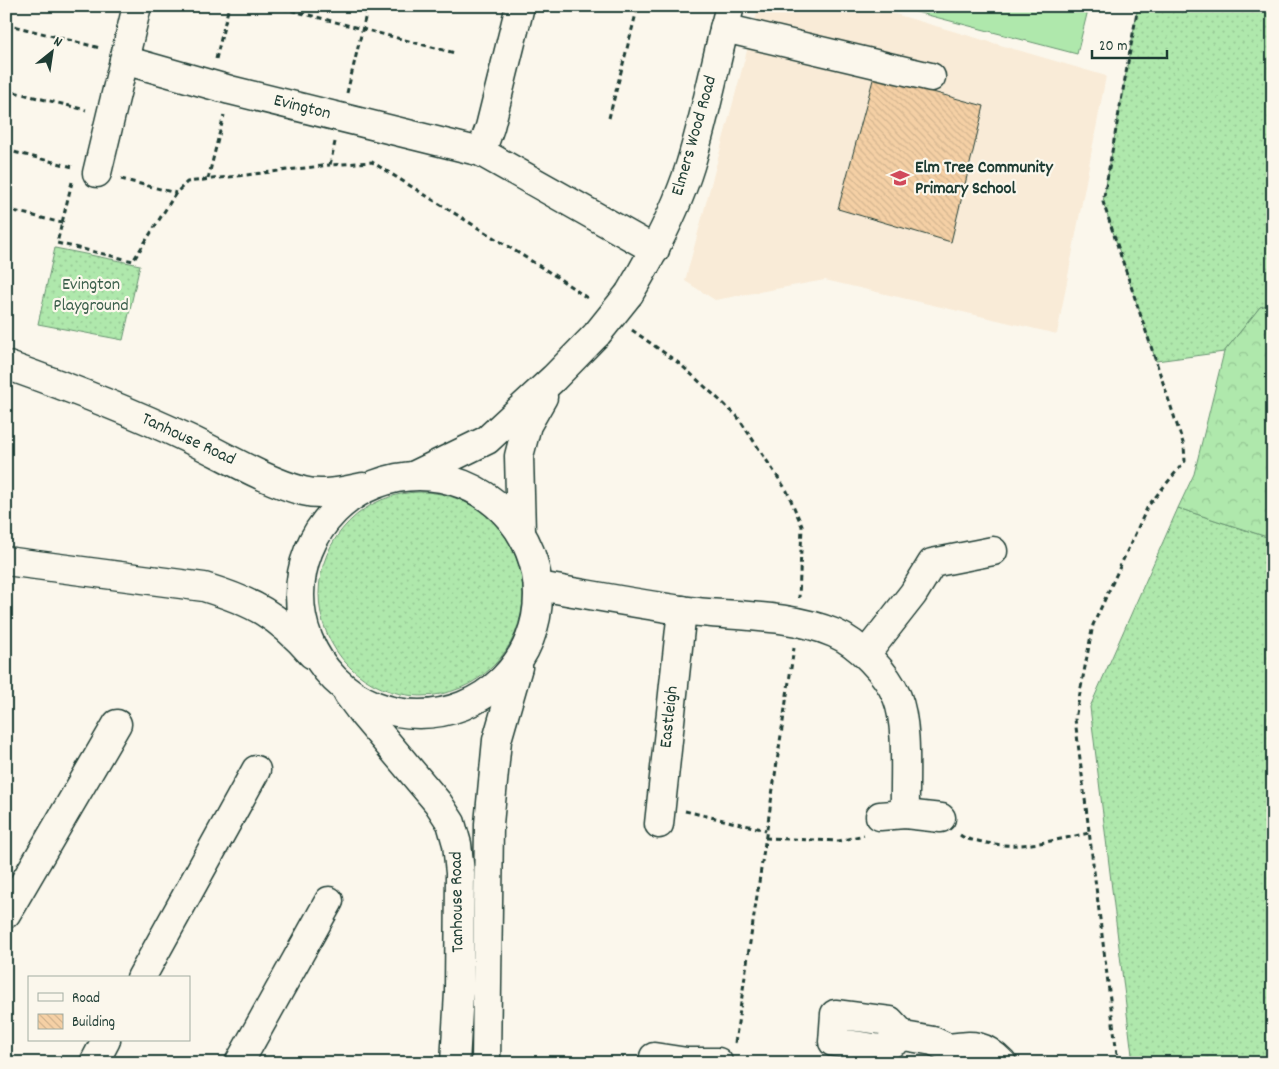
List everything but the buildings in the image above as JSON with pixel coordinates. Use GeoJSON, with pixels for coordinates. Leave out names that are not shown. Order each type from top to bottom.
{"type":"FeatureCollection","features":[{"type":"Feature","properties":{"kind":"street"},"geometry":{"type":"LineString","coordinates":[[86,171],[110,117],[137,6]]}},
{"type":"Feature","properties":{"kind":"street"},"geometry":{"type":"LineString","coordinates":[[480,152],[490,127],[520,6]]}},
{"type":"Feature","properties":{"kind":"street"},"geometry":{"type":"LineString","coordinates":[[727,17],[931,77]]}},
{"type":"Feature","properties":{"kind":"street","name":"Elmers Wood Road"},"geometry":{"type":"LineString","coordinates":[[413,476],[486,440],[554,378],[597,334],[629,294],[655,250],[690,166],[727,17]]}},
{"type":"Feature","properties":{"kind":"street","name":"Evington"},"geometry":{"type":"LineString","coordinates":[[125,57],[220,87],[480,152],[655,250]]}},
{"type":"Feature","properties":{"kind":"street","name":"Tanhouse Road"},"geometry":{"type":"LineString","coordinates":[[6,365],[53,382],[179,434],[287,486],[305,492],[324,493],[347,490],[413,476]]}},
{"type":"Feature","properties":{"kind":"street","name":"Elmers Wood Road"},"geometry":{"type":"LineString","coordinates":[[521,532],[519,456],[527,425],[554,378]]}},
{"type":"Feature","properties":{"kind":"street"},"geometry":{"type":"LineString","coordinates":[[374,484],[341,504],[317,532],[302,567],[300,605],[309,642],[337,681],[368,702],[396,712],[432,714],[467,705],[490,691],[497,686],[520,659],[535,624],[538,586],[533,558],[521,532],[501,508],[475,490],[445,478],[413,476]]}},
{"type":"Feature","properties":{"kind":"street"},"geometry":{"type":"LineString","coordinates":[[866,654],[913,594],[932,563],[992,551]]}},
{"type":"Feature","properties":{"kind":"street","name":"Tanhouse Road"},"geometry":{"type":"LineString","coordinates":[[6,561],[204,587],[232,595],[257,607],[280,622],[337,681],[438,803],[451,823],[457,844],[460,873],[459,982],[455,1063]]}},
{"type":"Feature","properties":{"kind":"street"},"geometry":{"type":"LineString","coordinates":[[538,586],[682,610],[798,623],[835,634],[866,654],[883,673],[897,696],[903,721],[892,815],[941,818]]}},
{"type":"Feature","properties":{"kind":"street","name":"Eastleigh"},"geometry":{"type":"LineString","coordinates":[[659,815],[682,610]]}},
{"type":"Feature","properties":{"kind":"street","name":"Tanhouse Road"},"geometry":{"type":"LineString","coordinates":[[486,1063],[489,824],[497,740],[520,659]]}},
{"type":"Feature","properties":{"kind":"street"},"geometry":{"type":"LineString","coordinates":[[6,914],[117,724]]}},
{"type":"Feature","properties":{"kind":"street"},"geometry":{"type":"LineString","coordinates":[[142,976],[256,770]]}},
{"type":"Feature","properties":{"kind":"street"},"geometry":{"type":"LineString","coordinates":[[239,1063],[329,901]]}},
{"type":"Feature","properties":{"kind":"street"},"geometry":{"type":"LineString","coordinates":[[904,1036],[932,1041],[954,1055],[970,1045],[982,1047],[991,1052],[1002,1063]]}},
{"type":"Feature","properties":{"kind":"street"},"geometry":{"type":"LineString","coordinates":[[94,1063],[105,1042]]}},
{"type":"Feature","properties":{"kind":"street"},"geometry":{"type":"LineString","coordinates":[[654,1057],[687,1063],[726,1053]]}},
{"type":"Feature","properties":{"kind":"path"},"geometry":{"type":"LineString","coordinates":[[6,16],[9,6]]}},
{"type":"Feature","properties":{"kind":"path"},"geometry":{"type":"LineString","coordinates":[[208,179],[229,6]]}},
{"type":"Feature","properties":{"kind":"path"},"geometry":{"type":"LineString","coordinates":[[274,6],[455,53]]}},
{"type":"Feature","properties":{"kind":"path"},"geometry":{"type":"LineString","coordinates":[[330,165],[368,6]]}},
{"type":"Feature","properties":{"kind":"path"},"geometry":{"type":"LineString","coordinates":[[609,118],[638,7],[631,6]]}},
{"type":"Feature","properties":{"kind":"path"},"geometry":{"type":"LineString","coordinates":[[1118,1063],[1075,719],[1093,625],[1148,506],[1185,461],[1184,446],[1103,202],[1138,6]]}},
{"type":"Feature","properties":{"kind":"path"},"geometry":{"type":"LineString","coordinates":[[6,24],[125,57]]}},
{"type":"Feature","properties":{"kind":"path"},"geometry":{"type":"LineString","coordinates":[[6,90],[110,117]]}},
{"type":"Feature","properties":{"kind":"path"},"geometry":{"type":"LineString","coordinates":[[6,150],[176,193]]}},
{"type":"Feature","properties":{"kind":"path"},"geometry":{"type":"LineString","coordinates":[[86,171],[62,223],[57,243],[133,262],[176,193],[186,182],[330,165],[372,162],[557,277],[597,305]]}},
{"type":"Feature","properties":{"kind":"path"},"geometry":{"type":"LineString","coordinates":[[6,209],[62,223]]}},
{"type":"Feature","properties":{"kind":"path"},"geometry":{"type":"LineString","coordinates":[[629,328],[680,364],[737,416],[787,491],[802,526],[798,623],[765,838],[726,1053]]}},
{"type":"Feature","properties":{"kind":"path"},"geometry":{"type":"LineString","coordinates":[[659,815],[766,830]]}},
{"type":"Feature","properties":{"kind":"path"},"geometry":{"type":"LineString","coordinates":[[765,838],[839,841],[863,836],[892,815]]}},
{"type":"Feature","properties":{"kind":"path"},"geometry":{"type":"LineString","coordinates":[[941,818],[964,838],[990,844],[1030,846],[1089,833]]}},
{"type":"Feature","properties":{"kind":"shaded area","name":"Elm Tree Community Primary School"},"geometry":{"type":"Polygon","coordinates":[[[759,6],[868,6],[1106,76],[1057,334],[825,280],[715,300],[685,281],[759,6]]]}},
{"type":"Feature","properties":{"kind":"green space"},"geometry":{"type":"Polygon","coordinates":[[[893,6],[1089,6],[1077,54],[893,6]]]}},
{"type":"Feature","properties":{"kind":"green space"},"geometry":{"type":"Polygon","coordinates":[[[1138,6],[1273,6],[1273,304],[1260,307],[1224,352],[1156,361],[1103,202],[1138,6]]]}},
{"type":"Feature","properties":{"kind":"green space","name":"Evington Playground"},"geometry":{"type":"Polygon","coordinates":[[[55,248],[140,265],[123,340],[38,324],[55,248]]]}},
{"type":"Feature","properties":{"kind":"green space"},"geometry":{"type":"Polygon","coordinates":[[[1273,304],[1273,539],[1178,508],[1194,474],[1224,352],[1260,307],[1273,304]]]}},
{"type":"Feature","properties":{"kind":"green space"},"geometry":{"type":"Polygon","coordinates":[[[421,492],[441,494],[469,504],[486,515],[500,529],[515,555],[521,574],[523,594],[521,614],[511,642],[500,659],[486,673],[460,688],[441,694],[421,696],[401,694],[373,684],[356,673],[342,659],[327,633],[321,614],[319,594],[321,574],[331,546],[342,529],[356,515],[382,500],[401,494],[421,492]]]}},
{"type":"Feature","properties":{"kind":"green space"},"geometry":{"type":"Polygon","coordinates":[[[1178,508],[1273,539],[1273,1063],[1133,1063],[1090,707],[1178,508]]]}},
{"type":"Feature","properties":{"kind":"place","name":"Elm Tree Community Primary School"},"geometry":{"type":"Point","coordinates":[900,178]}}]}
